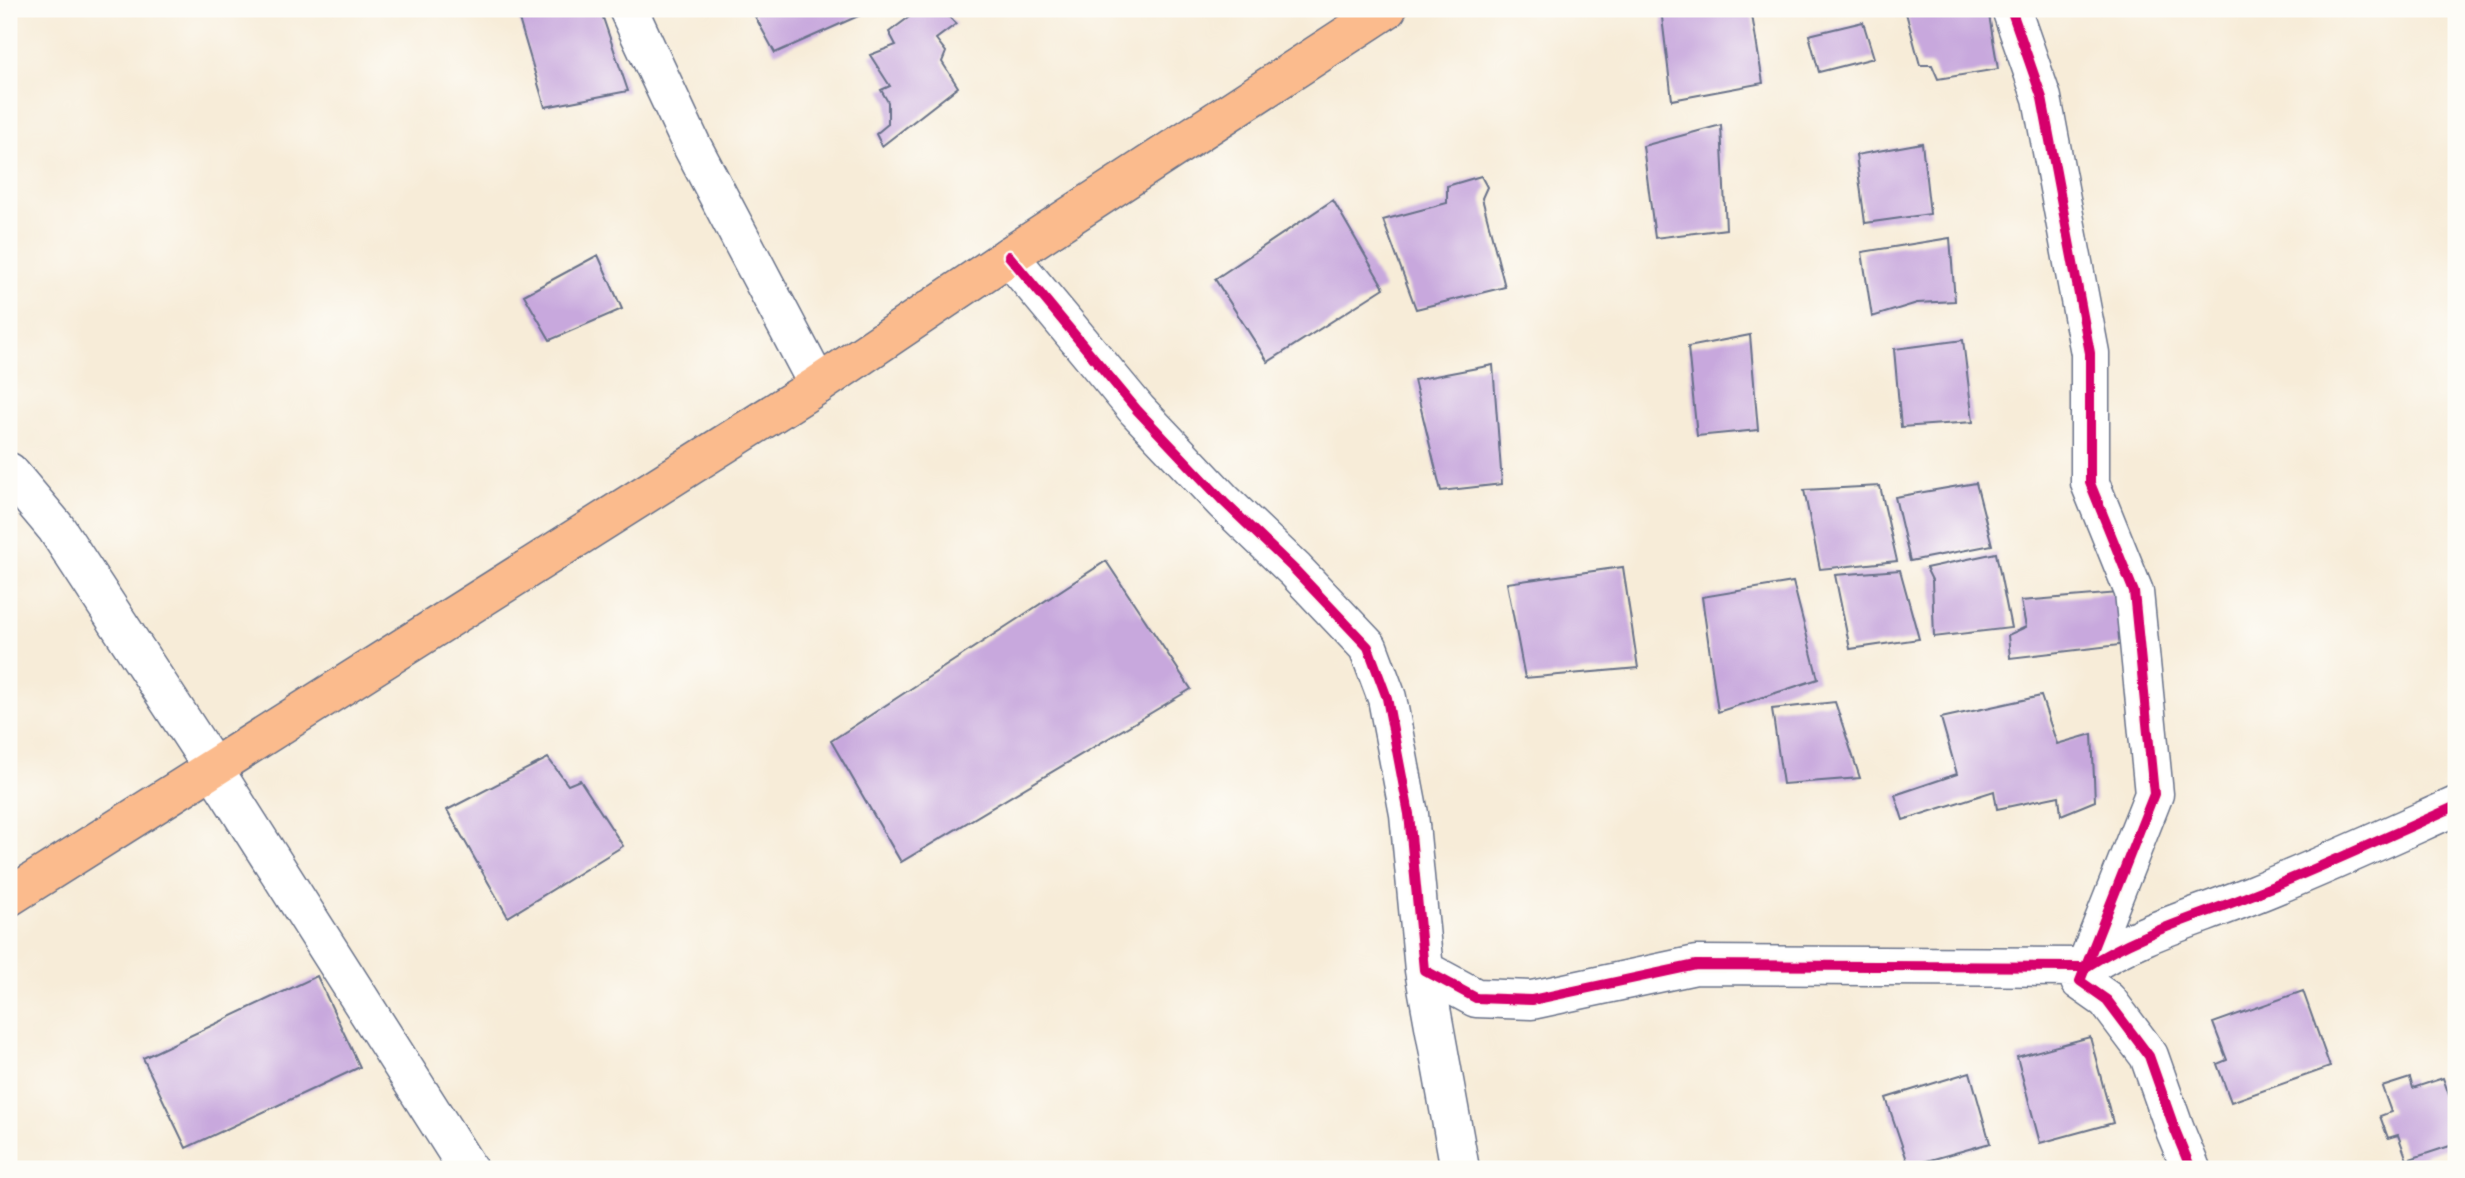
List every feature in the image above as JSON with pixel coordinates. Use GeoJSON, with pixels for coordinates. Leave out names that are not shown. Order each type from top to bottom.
{"type":"FeatureCollection","features":[{"type":"Feature","properties":{"kind":"main road"},"geometry":{"type":"LineString","coordinates":[[9,897],[817,385],[1387,9]]}},
{"type":"Feature","properties":{"kind":"street"},"geometry":{"type":"LineString","coordinates":[[628,9],[692,146],[817,385]]}},
{"type":"Feature","properties":{"kind":"street"},"geometry":{"type":"LineString","coordinates":[[2011,9],[2042,98],[2090,353],[2090,483],[2134,592],[2154,794],[2080,981],[2107,1000],[2148,1056],[2192,1169]]}},
{"type":"Feature","properties":{"kind":"street"},"geometry":{"type":"LineString","coordinates":[[1009,256],[1138,410],[1224,502],[1304,579],[1368,646],[1387,698],[1409,814],[1424,970],[1460,1169]]}},
{"type":"Feature","properties":{"kind":"street"},"geometry":{"type":"LineString","coordinates":[[9,472],[56,528],[213,768],[468,1169]]}},
{"type":"Feature","properties":{"kind":"street"},"geometry":{"type":"LineString","coordinates":[[1424,970],[1476,998],[1532,1000],[1696,965],[2086,967],[2115,948],[2160,928],[2252,895],[2456,806]]}},
{"type":"Feature","properties":{"kind":"building"},"geometry":{"type":"Polygon","coordinates":[[[516,9],[600,9],[628,91],[545,107],[516,9]]]}},
{"type":"Feature","properties":{"kind":"building"},"geometry":{"type":"Polygon","coordinates":[[[751,9],[874,9],[775,53],[751,9]]]}},
{"type":"Feature","properties":{"kind":"building"},"geometry":{"type":"Polygon","coordinates":[[[920,9],[941,9],[956,24],[936,39],[946,52],[942,62],[958,87],[882,146],[876,134],[888,124],[888,102],[881,90],[890,86],[870,55],[896,45],[889,32],[920,9]]]}},
{"type":"Feature","properties":{"kind":"building"},"geometry":{"type":"Polygon","coordinates":[[[1661,9],[1751,9],[1763,83],[1672,100],[1661,9]]]}},
{"type":"Feature","properties":{"kind":"building"},"geometry":{"type":"Polygon","coordinates":[[[1917,9],[1988,9],[1998,69],[1938,79],[1932,65],[1920,65],[1906,13],[1917,9]]]}},
{"type":"Feature","properties":{"kind":"building"},"geometry":{"type":"Polygon","coordinates":[[[1863,22],[1874,58],[1819,72],[1809,35],[1863,22]]]}},
{"type":"Feature","properties":{"kind":"building"},"geometry":{"type":"Polygon","coordinates":[[[1721,125],[1726,229],[1655,238],[1643,146],[1721,125]]]}},
{"type":"Feature","properties":{"kind":"building"},"geometry":{"type":"Polygon","coordinates":[[[1922,143],[1930,214],[1865,223],[1856,155],[1922,143]]]}},
{"type":"Feature","properties":{"kind":"building"},"geometry":{"type":"Polygon","coordinates":[[[1481,176],[1487,187],[1482,198],[1505,287],[1416,309],[1383,220],[1447,203],[1447,186],[1481,176]]]}},
{"type":"Feature","properties":{"kind":"building"},"geometry":{"type":"Polygon","coordinates":[[[1333,200],[1384,288],[1268,362],[1215,279],[1333,200]]]}},
{"type":"Feature","properties":{"kind":"building"},"geometry":{"type":"Polygon","coordinates":[[[1950,238],[1955,301],[1917,303],[1872,317],[1862,252],[1950,238]]]}},
{"type":"Feature","properties":{"kind":"building"},"geometry":{"type":"Polygon","coordinates":[[[598,255],[622,309],[550,340],[524,295],[598,255]]]}},
{"type":"Feature","properties":{"kind":"building"},"geometry":{"type":"Polygon","coordinates":[[[1750,335],[1758,430],[1697,436],[1688,347],[1750,335]]]}},
{"type":"Feature","properties":{"kind":"building"},"geometry":{"type":"Polygon","coordinates":[[[1963,340],[1973,422],[1901,427],[1894,349],[1963,340]]]}},
{"type":"Feature","properties":{"kind":"building"},"geometry":{"type":"Polygon","coordinates":[[[1493,365],[1502,484],[1441,491],[1414,380],[1493,365]]]}},
{"type":"Feature","properties":{"kind":"building"},"geometry":{"type":"Polygon","coordinates":[[[1976,483],[1992,545],[1910,561],[1895,497],[1976,483]]]}},
{"type":"Feature","properties":{"kind":"building"},"geometry":{"type":"Polygon","coordinates":[[[1880,486],[1897,561],[1820,569],[1804,490],[1880,486]]]}},
{"type":"Feature","properties":{"kind":"building"},"geometry":{"type":"Polygon","coordinates":[[[1996,553],[2011,628],[1934,637],[1932,580],[1926,568],[1996,553]]]}},
{"type":"Feature","properties":{"kind":"building"},"geometry":{"type":"Polygon","coordinates":[[[1106,561],[1191,689],[901,862],[831,741],[1106,561]]]}},
{"type":"Feature","properties":{"kind":"building"},"geometry":{"type":"Polygon","coordinates":[[[1623,567],[1638,668],[1525,678],[1507,583],[1623,567]]]}},
{"type":"Feature","properties":{"kind":"building"},"geometry":{"type":"Polygon","coordinates":[[[1900,570],[1919,639],[1850,649],[1835,575],[1900,570]]]}},
{"type":"Feature","properties":{"kind":"building"},"geometry":{"type":"Polygon","coordinates":[[[1793,582],[1818,679],[1718,712],[1702,597],[1793,582]]]}},
{"type":"Feature","properties":{"kind":"building"},"geometry":{"type":"Polygon","coordinates":[[[2119,593],[2128,644],[2010,658],[2008,635],[2026,627],[2021,601],[2119,593]]]}},
{"type":"Feature","properties":{"kind":"building"},"geometry":{"type":"Polygon","coordinates":[[[2041,696],[2057,744],[2092,734],[2095,801],[2061,815],[2059,796],[1997,809],[1994,791],[1903,820],[1895,795],[1957,774],[1941,718],[2041,696]]]}},
{"type":"Feature","properties":{"kind":"building"},"geometry":{"type":"Polygon","coordinates":[[[1835,702],[1860,778],[1783,784],[1772,709],[1835,702]]]}},
{"type":"Feature","properties":{"kind":"building"},"geometry":{"type":"Polygon","coordinates":[[[548,758],[568,785],[580,780],[623,846],[508,917],[447,810],[548,758]]]}},
{"type":"Feature","properties":{"kind":"building"},"geometry":{"type":"Polygon","coordinates":[[[317,976],[360,1067],[186,1148],[143,1058],[317,976]]]}},
{"type":"Feature","properties":{"kind":"building"},"geometry":{"type":"Polygon","coordinates":[[[2303,991],[2330,1067],[2231,1102],[2217,1064],[2227,1060],[2213,1023],[2303,991]]]}},
{"type":"Feature","properties":{"kind":"building"},"geometry":{"type":"Polygon","coordinates":[[[2090,1037],[2113,1123],[2040,1143],[2017,1057],[2090,1037]]]}},
{"type":"Feature","properties":{"kind":"building"},"geometry":{"type":"Polygon","coordinates":[[[1970,1072],[1990,1143],[1909,1166],[1886,1098],[1970,1072]]]}},
{"type":"Feature","properties":{"kind":"building"},"geometry":{"type":"Polygon","coordinates":[[[2410,1078],[2413,1088],[2443,1078],[2456,1115],[2456,1144],[2407,1160],[2398,1135],[2388,1138],[2380,1116],[2391,1112],[2382,1087],[2410,1078]]]}},
{"type":"Feature","properties":{"kind":"cycle path"},"geometry":{"type":"LineString","coordinates":[[2011,9],[2042,98],[2090,353],[2090,483],[2134,592],[2154,794],[2080,981],[2107,1000],[2149,1056],[2191,1169]]}},
{"type":"Feature","properties":{"kind":"cycle path"},"geometry":{"type":"LineString","coordinates":[[1009,256],[1137,410],[1368,647],[1387,698],[1409,814],[1424,970],[1476,998],[1532,1000],[1696,965],[2086,967],[2147,935],[2279,884],[2456,806]]}}]}
